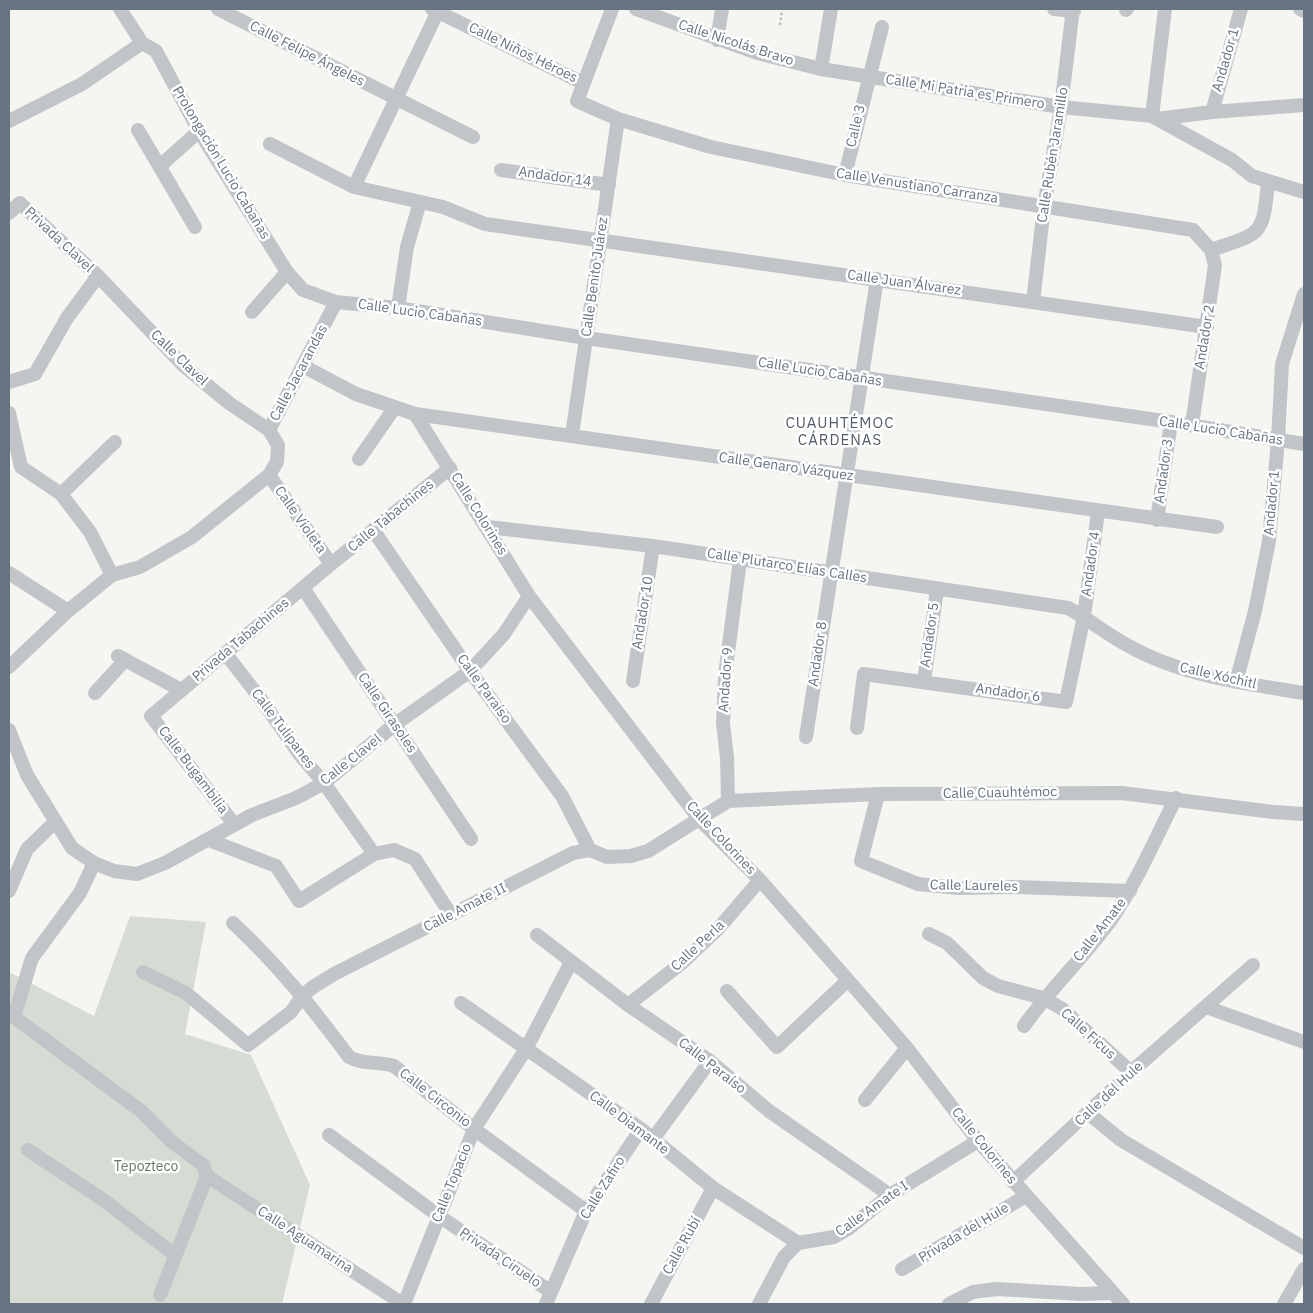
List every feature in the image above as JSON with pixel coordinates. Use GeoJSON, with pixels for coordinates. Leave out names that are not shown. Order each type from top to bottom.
{"type":"FeatureCollection","features":[{"type":"Feature","properties":{"kind":"street","name":"Prolongación Lucio Cabañas"},"geometry":{"type":"LineString","coordinates":[[120,9],[142,43],[156,51],[199,131],[287,272],[304,290],[336,302]]}},
{"type":"Feature","properties":{"kind":"street","name":"Calle Felipe Ángeles"},"geometry":{"type":"LineString","coordinates":[[218,9],[472,137]]}},
{"type":"Feature","properties":{"kind":"street"},"geometry":{"type":"LineString","coordinates":[[582,83],[612,9]]}},
{"type":"Feature","properties":{"kind":"street","name":"Calle Nicolás Bravo"},"geometry":{"type":"LineString","coordinates":[[636,9],[717,40],[758,53],[868,77]]}},
{"type":"Feature","properties":{"kind":"street"},"geometry":{"type":"LineString","coordinates":[[717,40],[722,9]]}},
{"type":"Feature","properties":{"kind":"street"},"geometry":{"type":"LineString","coordinates":[[821,68],[831,9]]}},
{"type":"Feature","properties":{"kind":"street"},"geometry":{"type":"LineString","coordinates":[[1054,9],[1073,10]]}},
{"type":"Feature","properties":{"kind":"street"},"geometry":{"type":"LineString","coordinates":[[1155,118],[1165,9]]}},
{"type":"Feature","properties":{"kind":"street","name":"Andador 1"},"geometry":{"type":"LineString","coordinates":[[1212,112],[1241,9]]}},
{"type":"Feature","properties":{"kind":"street"},"geometry":{"type":"LineString","coordinates":[[1300,9],[1304,11]]}},
{"type":"Feature","properties":{"kind":"street"},"geometry":{"type":"LineString","coordinates":[[354,187],[437,10]]}},
{"type":"Feature","properties":{"kind":"street","name":"Calle Niños Héroes"},"geometry":{"type":"LineString","coordinates":[[437,10],[582,83],[577,101],[618,119]]}},
{"type":"Feature","properties":{"kind":"street","name":"Calle Rubén Jaramillo"},"geometry":{"type":"LineString","coordinates":[[1033,302],[1044,207],[1061,107],[1073,10]]}},
{"type":"Feature","properties":{"kind":"street","name":"Calle 3"},"geometry":{"type":"LineString","coordinates":[[845,175],[882,26]]}},
{"type":"Feature","properties":{"kind":"street"},"geometry":{"type":"LineString","coordinates":[[9,121],[82,84],[142,43]]}},
{"type":"Feature","properties":{"kind":"street","name":"Calle Mi Patria es Primero"},"geometry":{"type":"LineString","coordinates":[[868,77],[1061,107],[1155,118]]}},
{"type":"Feature","properties":{"kind":"street"},"geometry":{"type":"LineString","coordinates":[[1155,118],[1304,105]]}},
{"type":"Feature","properties":{"kind":"street"},"geometry":{"type":"LineString","coordinates":[[1155,118],[1232,160],[1252,176],[1304,192]]}},
{"type":"Feature","properties":{"kind":"street","name":"Calle Venustiano Carranza"},"geometry":{"type":"LineString","coordinates":[[618,119],[711,146],[845,175],[1193,230],[1211,250]]}},
{"type":"Feature","properties":{"kind":"street","name":"Calle Benito Juárez"},"geometry":{"type":"LineString","coordinates":[[572,435],[618,119]]}},
{"type":"Feature","properties":{"kind":"street"},"geometry":{"type":"LineString","coordinates":[[138,130],[195,227]]}},
{"type":"Feature","properties":{"kind":"street"},"geometry":{"type":"LineString","coordinates":[[160,166],[199,131]]}},
{"type":"Feature","properties":{"kind":"street","name":"Calle Juan Álvarez"},"geometry":{"type":"LineString","coordinates":[[270,144],[354,187],[443,207],[485,224],[1207,327]]}},
{"type":"Feature","properties":{"kind":"street","name":"Andador 14"},"geometry":{"type":"LineString","coordinates":[[501,170],[609,185]]}},
{"type":"Feature","properties":{"kind":"street"},"geometry":{"type":"LineString","coordinates":[[1211,250],[1254,235],[1265,218],[1268,182]]}},
{"type":"Feature","properties":{"kind":"street"},"geometry":{"type":"LineString","coordinates":[[398,308],[407,247],[420,202]]}},
{"type":"Feature","properties":{"kind":"street","name":"Privada Clavel"},"geometry":{"type":"LineString","coordinates":[[9,214],[20,203],[98,276]]}},
{"type":"Feature","properties":{"kind":"street","name":"Andador 2"},"geometry":{"type":"LineString","coordinates":[[1192,425],[1216,265],[1211,250]]}},
{"type":"Feature","properties":{"kind":"street"},"geometry":{"type":"LineString","coordinates":[[252,312],[287,272]]}},
{"type":"Feature","properties":{"kind":"street"},"geometry":{"type":"LineString","coordinates":[[9,382],[35,374],[67,318],[98,276]]}},
{"type":"Feature","properties":{"kind":"street","name":"Calle Clavel"},"geometry":{"type":"LineString","coordinates":[[98,276],[183,365],[228,403],[269,430]]}},
{"type":"Feature","properties":{"kind":"street","name":"Andador 8"},"geometry":{"type":"LineString","coordinates":[[806,737],[830,572],[877,279]]}},
{"type":"Feature","properties":{"kind":"street","name":"Andador 1"},"geometry":{"type":"LineString","coordinates":[[1236,682],[1263,577],[1269,541],[1278,440],[1282,364],[1304,294]]}},
{"type":"Feature","properties":{"kind":"street","name":"Calle Lucio Cabañas"},"geometry":{"type":"LineString","coordinates":[[336,302],[398,308],[586,338],[1192,425],[1304,444]]}},
{"type":"Feature","properties":{"kind":"street","name":"Calle Jacarandas"},"geometry":{"type":"LineString","coordinates":[[269,475],[277,462],[278,445],[269,430],[336,302]]}},
{"type":"Feature","properties":{"kind":"street"},"geometry":{"type":"LineString","coordinates":[[304,366],[356,394],[415,414]]}},
{"type":"Feature","properties":{"kind":"street"},"geometry":{"type":"LineString","coordinates":[[359,459],[395,407]]}},
{"type":"Feature","properties":{"kind":"street"},"geometry":{"type":"LineString","coordinates":[[9,413],[21,467],[61,494],[90,532],[112,575]]}},
{"type":"Feature","properties":{"kind":"street","name":"Calle Genaro Vázquez"},"geometry":{"type":"LineString","coordinates":[[415,414],[572,435],[1098,512],[1217,527]]}},
{"type":"Feature","properties":{"kind":"street","name":"Calle Colorines"},"geometry":{"type":"LineString","coordinates":[[415,414],[530,596],[700,820],[760,880],[848,980],[907,1048],[978,1141],[1123,1304]]}},
{"type":"Feature","properties":{"kind":"street","name":"Andador 3"},"geometry":{"type":"LineString","coordinates":[[1157,520],[1171,422]]}},
{"type":"Feature","properties":{"kind":"street"},"geometry":{"type":"LineString","coordinates":[[61,494],[115,442]]}},
{"type":"Feature","properties":{"kind":"street","name":"Calle Tabachines"},"geometry":{"type":"LineString","coordinates":[[331,564],[450,468]]}},
{"type":"Feature","properties":{"kind":"street"},"geometry":{"type":"LineString","coordinates":[[9,667],[68,611],[112,575],[140,567],[192,537],[228,506],[269,475]]}},
{"type":"Feature","properties":{"kind":"street","name":"Calle Violeta"},"geometry":{"type":"LineString","coordinates":[[269,475],[331,564]]}},
{"type":"Feature","properties":{"kind":"street","name":"Andador 4"},"geometry":{"type":"LineString","coordinates":[[1084,616],[1098,512]]}},
{"type":"Feature","properties":{"kind":"street","name":"Calle Plutarco Elías Calles"},"geometry":{"type":"LineString","coordinates":[[488,528],[653,546],[830,572],[937,590],[1068,608],[1084,616]]}},
{"type":"Feature","properties":{"kind":"street","name":"Calle Paraíso"},"geometry":{"type":"LineString","coordinates":[[373,530],[470,671],[562,796],[590,850]]}},
{"type":"Feature","properties":{"kind":"street","name":"Andador 10"},"geometry":{"type":"LineString","coordinates":[[633,681],[653,546]]}},
{"type":"Feature","properties":{"kind":"street","name":"Andador 9"},"geometry":{"type":"LineString","coordinates":[[728,801],[728,758],[723,723],[725,676],[740,560]]}},
{"type":"Feature","properties":{"kind":"street","name":"Privada Tabachines"},"geometry":{"type":"LineString","coordinates":[[151,716],[331,564]]}},
{"type":"Feature","properties":{"kind":"street"},"geometry":{"type":"LineString","coordinates":[[9,573],[68,611]]}},
{"type":"Feature","properties":{"kind":"street","name":"Calle Girasoles"},"geometry":{"type":"LineString","coordinates":[[303,588],[471,839]]}},
{"type":"Feature","properties":{"kind":"street","name":"Andador 5"},"geometry":{"type":"LineString","coordinates":[[924,681],[937,590]]}},
{"type":"Feature","properties":{"kind":"street","name":"Calle Clavel"},"geometry":{"type":"LineString","coordinates":[[94,863],[114,872],[137,874],[165,863],[234,824],[296,798],[324,782],[394,725],[470,671],[504,634],[530,596]]}},
{"type":"Feature","properties":{"kind":"street","name":"Calle Xóchitl"},"geometry":{"type":"LineString","coordinates":[[1084,616],[1127,645],[1187,672],[1304,693]]}},
{"type":"Feature","properties":{"kind":"street","name":"Andador 6"},"geometry":{"type":"LineString","coordinates":[[857,728],[864,674],[1066,702],[1084,616]]}},
{"type":"Feature","properties":{"kind":"street","name":"Calle Tulipanes"},"geometry":{"type":"LineString","coordinates":[[225,653],[260,698],[300,755],[324,782],[374,854]]}},
{"type":"Feature","properties":{"kind":"street"},"geometry":{"type":"LineString","coordinates":[[95,692],[122,658],[181,690]]}},
{"type":"Feature","properties":{"kind":"street","name":"Calle Bugambilia"},"geometry":{"type":"LineString","coordinates":[[151,716],[234,824]]}},
{"type":"Feature","properties":{"kind":"street"},"geometry":{"type":"LineString","coordinates":[[9,730],[26,775],[55,822],[72,848],[94,863]]}},
{"type":"Feature","properties":{"kind":"street","name":"Calle Cuauhtémoc"},"geometry":{"type":"LineString","coordinates":[[728,801],[878,794],[1122,793],[1176,798],[1273,812],[1304,814]]}},
{"type":"Feature","properties":{"kind":"street","name":"Calle Laureles"},"geometry":{"type":"LineString","coordinates":[[878,794],[861,861],[918,884],[960,888],[1016,887],[1130,891]]}},
{"type":"Feature","properties":{"kind":"street","name":"Calle Amate"},"geometry":{"type":"LineString","coordinates":[[1024,1026],[1043,998],[1110,921],[1130,891],[1176,798]]}},
{"type":"Feature","properties":{"kind":"street"},"geometry":{"type":"LineString","coordinates":[[590,850],[607,857],[631,856],[648,851],[728,801]]}},
{"type":"Feature","properties":{"kind":"street"},"geometry":{"type":"LineString","coordinates":[[9,891],[27,850],[55,822]]}},
{"type":"Feature","properties":{"kind":"street"},"geometry":{"type":"LineString","coordinates":[[208,840],[276,866],[298,901],[374,854],[394,850],[416,859],[452,915]]}},
{"type":"Feature","properties":{"kind":"street","name":"Calle Amate II"},"geometry":{"type":"LineString","coordinates":[[143,972],[186,993],[248,1045],[291,1012],[303,995],[334,974],[573,854],[590,850]]}},
{"type":"Feature","properties":{"kind":"street","name":"Calle Aguamarina"},"geometry":{"type":"LineString","coordinates":[[94,863],[80,893],[32,958],[14,1017],[141,1111],[172,1142],[203,1165],[207,1176],[404,1304]]}},
{"type":"Feature","properties":{"kind":"street","name":"Calle Perla"},"geometry":{"type":"LineString","coordinates":[[628,1005],[683,962],[718,929],[760,880]]}},
{"type":"Feature","properties":{"kind":"street","name":"Calle Circonio"},"geometry":{"type":"LineString","coordinates":[[232,923],[271,958],[303,995],[349,1057],[357,1062],[380,1062],[394,1066],[474,1129],[586,1211]]}},
{"type":"Feature","properties":{"kind":"street","name":"Calle Ficus"},"geometry":{"type":"LineString","coordinates":[[929,934],[947,943],[983,978],[998,986],[1043,998],[1061,1008],[1131,1072]]}},
{"type":"Feature","properties":{"kind":"street","name":"Calle Paraíso"},"geometry":{"type":"LineString","coordinates":[[537,935],[628,1005],[710,1061],[769,1111],[890,1195]]}},
{"type":"Feature","properties":{"kind":"street","name":"Calle Topacio"},"geometry":{"type":"LineString","coordinates":[[404,1304],[474,1129],[526,1048],[571,962]]}},
{"type":"Feature","properties":{"kind":"street","name":"Calle del Hule"},"geometry":{"type":"LineString","coordinates":[[1013,1182],[1131,1072],[1253,965]]}},
{"type":"Feature","properties":{"kind":"street"},"geometry":{"type":"LineString","coordinates":[[727,991],[777,1048],[848,980]]}},
{"type":"Feature","properties":{"kind":"street","name":"Calle Diamante"},"geometry":{"type":"LineString","coordinates":[[461,1003],[641,1129],[713,1188],[798,1243]]}},
{"type":"Feature","properties":{"kind":"street"},"geometry":{"type":"LineString","coordinates":[[1206,1007],[1304,1042]]}},
{"type":"Feature","properties":{"kind":"street"},"geometry":{"type":"LineString","coordinates":[[864,1100],[907,1048]]}},
{"type":"Feature","properties":{"kind":"street"},"geometry":{"type":"LineString","coordinates":[[653,1139],[710,1061]]}},
{"type":"Feature","properties":{"kind":"street"},"geometry":{"type":"LineString","coordinates":[[1088,1113],[1121,1140],[1304,1248]]}},
{"type":"Feature","properties":{"kind":"street","name":"Calle Zafiro"},"geometry":{"type":"LineString","coordinates":[[548,1298],[586,1211],[641,1129]]}},
{"type":"Feature","properties":{"kind":"street","name":"Privada Ciruelo"},"geometry":{"type":"LineString","coordinates":[[329,1135],[548,1298]]}},
{"type":"Feature","properties":{"kind":"street","name":"Calle Amate I"},"geometry":{"type":"LineString","coordinates":[[798,1243],[834,1237],[848,1229],[890,1195],[978,1141]]}},
{"type":"Feature","properties":{"kind":"street"},"geometry":{"type":"LineString","coordinates":[[28,1150],[102,1199],[175,1255]]}},
{"type":"Feature","properties":{"kind":"street"},"geometry":{"type":"LineString","coordinates":[[160,1295],[207,1176]]}},
{"type":"Feature","properties":{"kind":"street","name":"Calle Rubí"},"geometry":{"type":"LineString","coordinates":[[651,1304],[713,1188]]}},
{"type":"Feature","properties":{"kind":"street","name":"Privada del Hule"},"geometry":{"type":"LineString","coordinates":[[902,1269],[1026,1196]]}},
{"type":"Feature","properties":{"kind":"street"},"geometry":{"type":"LineString","coordinates":[[759,1304],[784,1257],[798,1243]]}},
{"type":"Feature","properties":{"kind":"street"},"geometry":{"type":"LineString","coordinates":[[1284,1304],[1304,1269]]}},
{"type":"Feature","properties":{"kind":"street"},"geometry":{"type":"LineString","coordinates":[[950,1304],[973,1292],[997,1289],[1081,1294],[1112,1292]]}},
{"type":"Feature","properties":{"kind":"path"},"geometry":{"type":"LineString","coordinates":[[780,25],[782,9]]}},
{"type":"Feature","properties":{"kind":"green space","name":"Tepozteco"},"geometry":{"type":"Polygon","coordinates":[[[130,916],[206,922],[185,1034],[251,1055],[310,1185],[282,1304],[9,1304],[9,972],[94,1016],[130,916]]]}},
{"type":"Feature","properties":{"kind":"district","name":"CUAUHTÉMOC CÁRDENAS"},"geometry":{"type":"Point","coordinates":[840,432]}}]}
